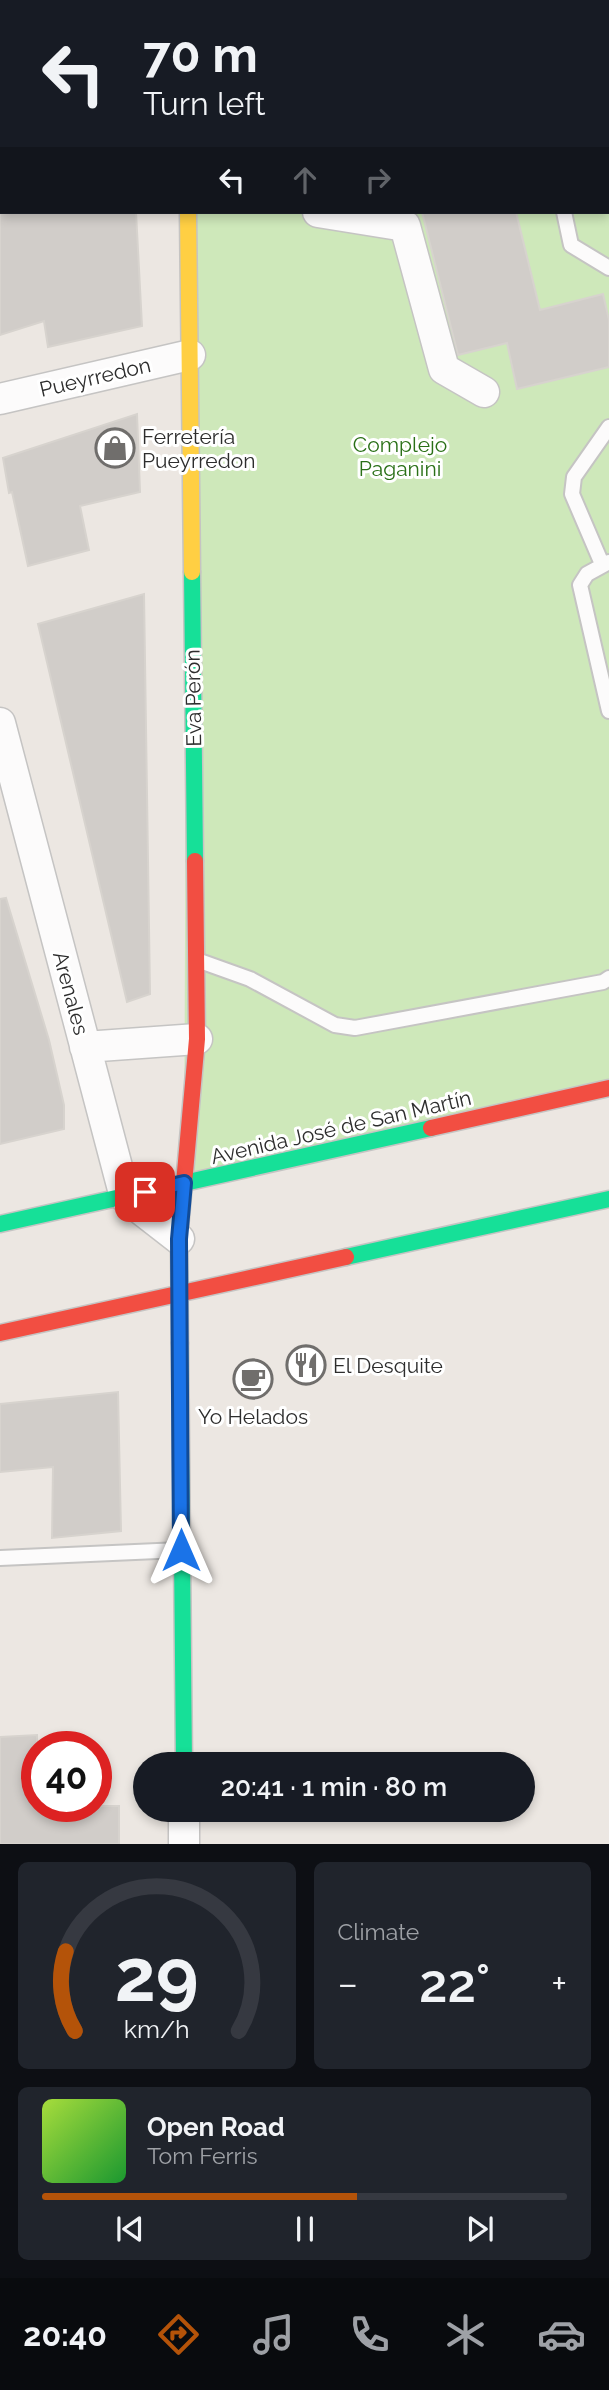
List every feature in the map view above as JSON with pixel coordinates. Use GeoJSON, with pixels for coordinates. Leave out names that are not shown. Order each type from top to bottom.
{"type":"FeatureCollection","features":[{"type":"Feature","properties":{"kind":"street","name":"Eva Perón"},"geometry":{"type":"LineString","coordinates":[[184,1752],[179,1239],[197,1039],[188,214]]}},
{"type":"Feature","properties":{"kind":"street"},"geometry":{"type":"LineString","coordinates":[[330,214],[405,226],[444,369],[484,392]]}},
{"type":"Feature","properties":{"kind":"street","name":"Pueyrredon"},"geometry":{"type":"LineString","coordinates":[[0,400],[190,355]]}},
{"type":"Feature","properties":{"kind":"street","name":"Arenales"},"geometry":{"type":"LineString","coordinates":[[0,723],[125,1197]]}},
{"type":"Feature","properties":{"kind":"street"},"geometry":{"type":"LineString","coordinates":[[85,1047],[197,1039]]}},
{"type":"Feature","properties":{"kind":"street","name":"Avenida José de San Martín"},"geometry":{"type":"LineString","coordinates":[[0,1224],[609,1088]]}},
{"type":"Feature","properties":{"kind":"street"},"geometry":{"type":"LineString","coordinates":[[125,1197],[179,1239]]}},
{"type":"Feature","properties":{"kind":"street"},"geometry":{"type":"LineString","coordinates":[[0,1333],[609,1199]]}},
{"type":"Feature","properties":{"kind":"street"},"geometry":{"type":"LineString","coordinates":[[184,1822],[184,1844]]}},
{"type":"Feature","properties":{"kind":"lane"},"geometry":{"type":"LineString","coordinates":[[564,214],[571,245],[609,268]]}},
{"type":"Feature","properties":{"kind":"lane"},"geometry":{"type":"LineString","coordinates":[[609,427],[574,477],[572,494],[605,563],[587,574],[580,584],[609,711]]}},
{"type":"Feature","properties":{"kind":"lane"},"geometry":{"type":"LineString","coordinates":[[196,959],[250,979],[335,1025],[355,1028],[603,982],[609,978]]}},
{"type":"Feature","properties":{"kind":"lane"},"geometry":{"type":"LineString","coordinates":[[0,1558],[181,1550]]}},
{"type":"Feature","properties":{"kind":"green space","name":"Complejo Paganini"},"geometry":{"type":"Polygon","coordinates":[[[188,214],[609,214],[609,1088],[184,1183],[188,214]]]}},
{"type":"Feature","properties":{"kind":"building"},"geometry":{"type":"Polygon","coordinates":[[[0,214],[136,214],[142,326],[48,347],[44,321],[0,335],[0,214]]]}},
{"type":"Feature","properties":{"kind":"building"},"geometry":{"type":"Polygon","coordinates":[[[423,214],[516,214],[540,310],[603,294],[609,320],[609,367],[517,389],[507,343],[458,355],[423,214]]]}},
{"type":"Feature","properties":{"kind":"building"},"geometry":{"type":"Polygon","coordinates":[[[137,414],[140,492],[80,506],[89,550],[28,566],[3,458],[137,414]]]}},
{"type":"Feature","properties":{"kind":"building"},"geometry":{"type":"Polygon","coordinates":[[[144,594],[150,994],[127,1002],[38,624],[144,594]]]}},
{"type":"Feature","properties":{"kind":"building"},"geometry":{"type":"Polygon","coordinates":[[[6,898],[49,1040],[64,1105],[64,1129],[0,1144],[0,899],[6,898]]]}},
{"type":"Feature","properties":{"kind":"building"},"geometry":{"type":"Polygon","coordinates":[[[118,1392],[121,1531],[52,1538],[53,1467],[0,1472],[0,1404],[118,1392]]]}},
{"type":"Feature","properties":{"kind":"building"},"geometry":{"type":"Polygon","coordinates":[[[21,1736],[21,1822],[112,1822],[112,1806],[119,1806],[119,1844],[0,1844],[0,1737],[21,1736]]]}},
{"type":"Feature","properties":{"kind":"traffic: fast"},"geometry":{"type":"LineString","coordinates":[[192,572],[195,861]]}},
{"type":"Feature","properties":{"kind":"traffic: fast"},"geometry":{"type":"LineString","coordinates":[[0,1224],[431,1128]]}},
{"type":"Feature","properties":{"kind":"traffic: fast"},"geometry":{"type":"LineString","coordinates":[[346,1257],[609,1199]]}},
{"type":"Feature","properties":{"kind":"traffic: fast"},"geometry":{"type":"LineString","coordinates":[[180,1343],[184,1752]]}},
{"type":"Feature","properties":{"kind":"traffic: slow"},"geometry":{"type":"LineString","coordinates":[[188,214],[192,572]]}},
{"type":"Feature","properties":{"kind":"traffic: jam"},"geometry":{"type":"LineString","coordinates":[[180,1343],[179,1239],[197,1039],[195,861]]}},
{"type":"Feature","properties":{"kind":"traffic: jam"},"geometry":{"type":"LineString","coordinates":[[431,1128],[609,1088]]}},
{"type":"Feature","properties":{"kind":"traffic: jam"},"geometry":{"type":"LineString","coordinates":[[0,1333],[346,1257]]}},
{"type":"Feature","properties":{"kind":"place","name":"Ferretería Pueyrredon"},"geometry":{"type":"Point","coordinates":[115,448]}},
{"type":"Feature","properties":{"kind":"place","name":"El Desquite"},"geometry":{"type":"Point","coordinates":[306,1365]}},
{"type":"Feature","properties":{"kind":"place","name":"Yo Helados"},"geometry":{"type":"Point","coordinates":[253,1379]}},
{"type":"Feature","properties":{"kind":"route"},"geometry":{"type":"LineString","coordinates":[[145,1192],[184,1183],[179,1239],[181,1550]]}}]}
